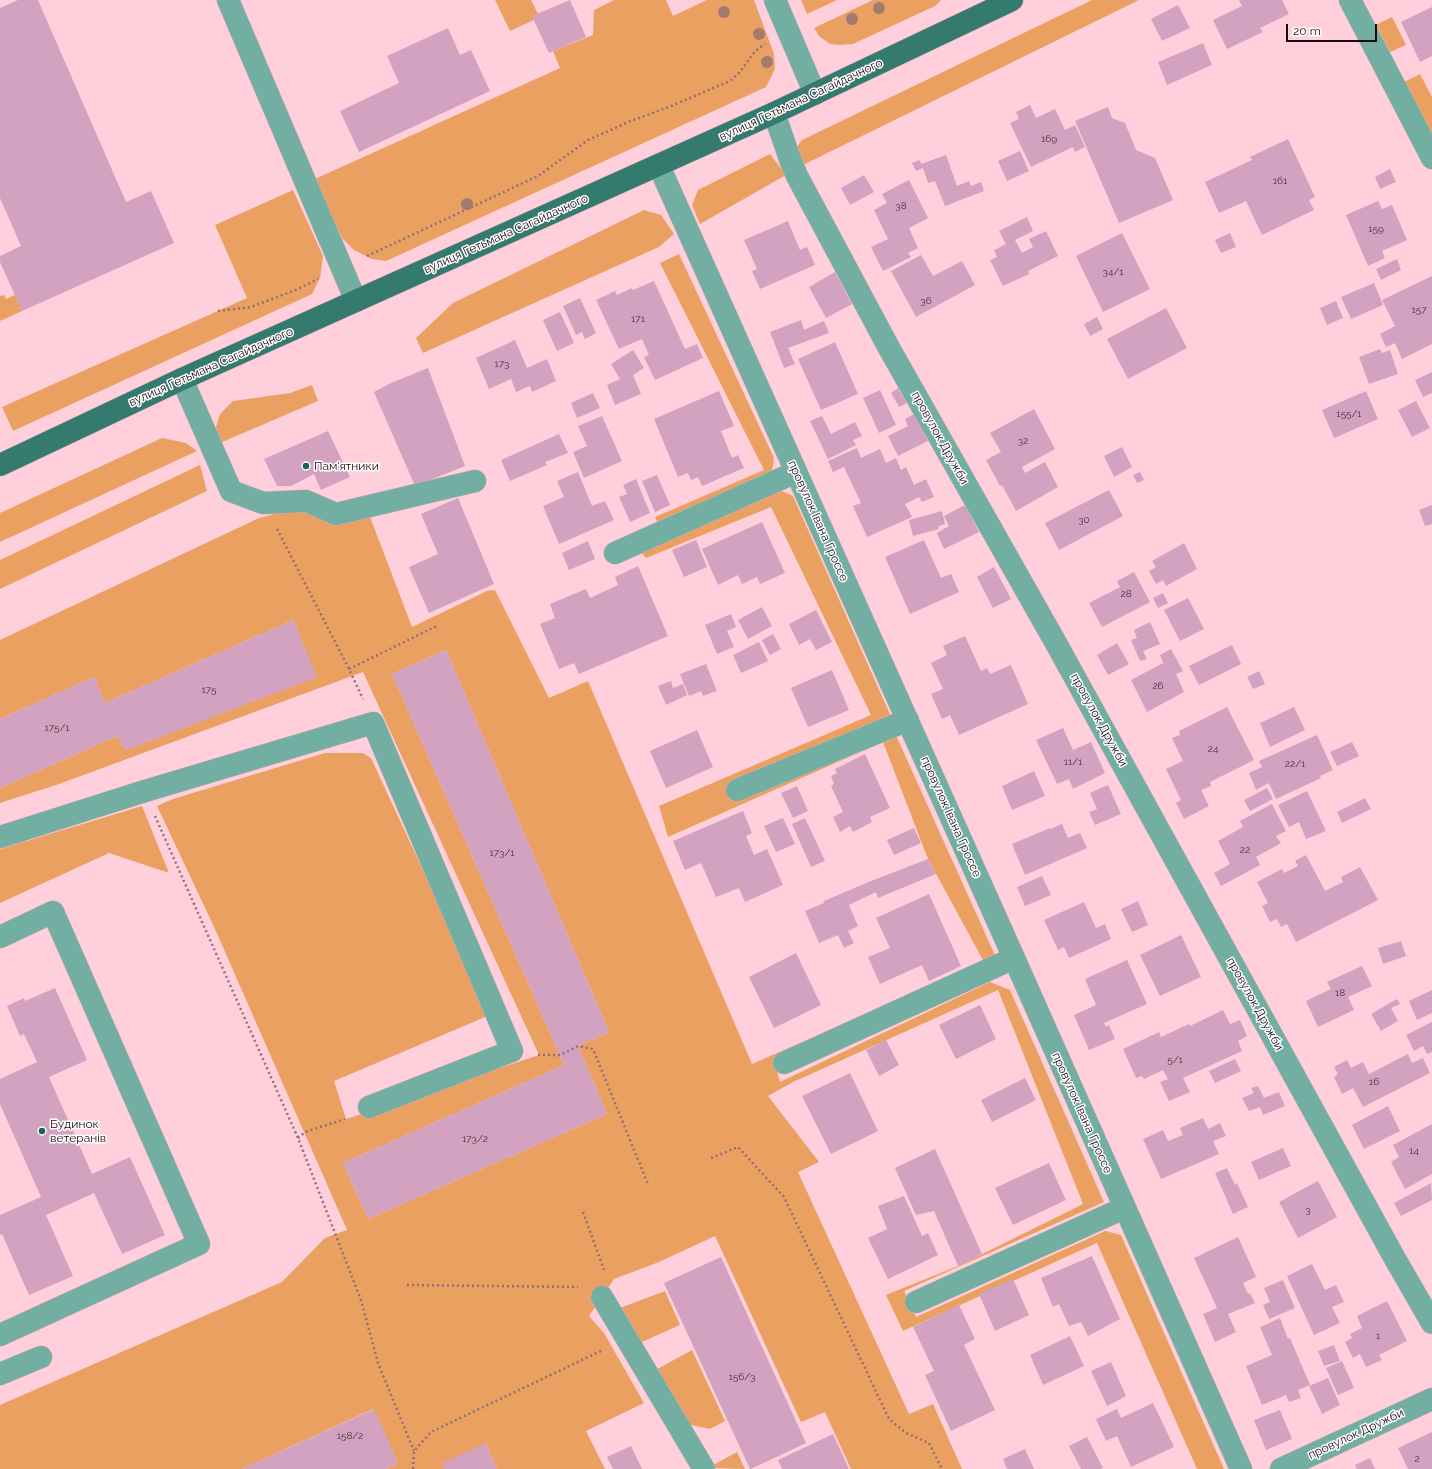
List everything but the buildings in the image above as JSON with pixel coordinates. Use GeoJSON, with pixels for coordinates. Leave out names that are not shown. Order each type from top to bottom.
{"type":"FeatureCollection","features":[{"type":"Feature","properties":{"kind":"main road","name":"вулиця Гетьмана Сагайдачного"},"geometry":{"type":"LineString","coordinates":[[0,465],[182,379],[659,166],[815,94],[1012,0]]}},
{"type":"Feature","properties":{"kind":"street"},"geometry":{"type":"LineString","coordinates":[[228,0],[356,301]]}},
{"type":"Feature","properties":{"kind":"street"},"geometry":{"type":"LineString","coordinates":[[775,0],[815,94]]}},
{"type":"Feature","properties":{"kind":"street"},"geometry":{"type":"LineString","coordinates":[[1350,0],[1432,158]]}},
{"type":"Feature","properties":{"kind":"street","name":"провулок Дружби"},"geometry":{"type":"LineString","coordinates":[[774,113],[797,176],[882,334],[1061,651],[1379,1231],[1432,1323]]}},
{"type":"Feature","properties":{"kind":"street","name":"провулок Івана Гроссе"},"geometry":{"type":"LineString","coordinates":[[659,166],[908,720],[1241,1469]]}},
{"type":"Feature","properties":{"kind":"street"},"geometry":{"type":"LineString","coordinates":[[182,379],[231,490],[263,504],[306,501],[336,514],[474,481]]}},
{"type":"Feature","properties":{"kind":"street"},"geometry":{"type":"LineString","coordinates":[[615,553],[796,472]]}},
{"type":"Feature","properties":{"kind":"street"},"geometry":{"type":"LineString","coordinates":[[737,790],[908,720]]}},
{"type":"Feature","properties":{"kind":"street"},"geometry":{"type":"LineString","coordinates":[[0,837],[373,723],[512,1051],[369,1107]]}},
{"type":"Feature","properties":{"kind":"street"},"geometry":{"type":"LineString","coordinates":[[0,937],[54,912],[199,1244],[0,1335]]}},
{"type":"Feature","properties":{"kind":"street"},"geometry":{"type":"LineString","coordinates":[[784,1063],[1014,958]]}},
{"type":"Feature","properties":{"kind":"street"},"geometry":{"type":"LineString","coordinates":[[916,1302],[1124,1208]]}},
{"type":"Feature","properties":{"kind":"street"},"geometry":{"type":"LineString","coordinates":[[602,1297],[704,1469]]}},
{"type":"Feature","properties":{"kind":"street"},"geometry":{"type":"LineString","coordinates":[[0,1374],[42,1357]]}},
{"type":"Feature","properties":{"kind":"street","name":"провулок Дружби"},"geometry":{"type":"LineString","coordinates":[[1281,1469],[1432,1399]]}},
{"type":"Feature","properties":{"kind":"path"},"geometry":{"type":"LineString","coordinates":[[368,256],[538,176],[588,140],[730,81],[740,72],[755,51],[788,29]]}},
{"type":"Feature","properties":{"kind":"path"},"geometry":{"type":"LineString","coordinates":[[218,311],[251,307],[298,289],[320,278]]}},
{"type":"Feature","properties":{"kind":"path"},"geometry":{"type":"LineString","coordinates":[[263,504],[349,669],[373,723]]}},
{"type":"Feature","properties":{"kind":"path"},"geometry":{"type":"LineString","coordinates":[[349,669],[437,626]]}},
{"type":"Feature","properties":{"kind":"path"},"geometry":{"type":"LineString","coordinates":[[145,792],[298,1138],[361,1300],[378,1363],[414,1451],[413,1469]]}},
{"type":"Feature","properties":{"kind":"path"},"geometry":{"type":"LineString","coordinates":[[512,1051],[539,1055],[560,1054],[578,1046],[593,1049],[648,1184]]}},
{"type":"Feature","properties":{"kind":"path"},"geometry":{"type":"LineString","coordinates":[[298,1138],[305,1132],[346,1119],[369,1107]]}},
{"type":"Feature","properties":{"kind":"path"},"geometry":{"type":"LineString","coordinates":[[711,1158],[738,1148],[784,1197],[888,1419],[906,1433],[929,1443],[942,1469]]}},
{"type":"Feature","properties":{"kind":"path"},"geometry":{"type":"LineString","coordinates":[[406,1284],[589,1287],[602,1297],[610,1288],[583,1212]]}},
{"type":"Feature","properties":{"kind":"path"},"geometry":{"type":"LineString","coordinates":[[414,1451],[431,1432],[626,1338]]}},
{"type":"Feature","properties":{"kind":"shaded area"},"geometry":{"type":"Polygon","coordinates":[[[495,0],[531,0],[538,14],[534,20],[510,31],[495,0]]]}},
{"type":"Feature","properties":{"kind":"shaded area"},"geometry":{"type":"Polygon","coordinates":[[[614,0],[666,0],[673,16],[707,0],[754,0],[774,54],[775,69],[766,87],[386,261],[372,259],[354,250],[342,238],[315,179],[560,68],[553,51],[593,35],[594,10],[614,0]]]}},
{"type":"Feature","properties":{"kind":"shaded area"},"geometry":{"type":"Polygon","coordinates":[[[801,0],[837,0],[807,14],[801,0]]]}},
{"type":"Feature","properties":{"kind":"shaded area"},"geometry":{"type":"Polygon","coordinates":[[[873,0],[941,0],[935,6],[853,44],[830,44],[820,37],[814,28],[873,0]]]}},
{"type":"Feature","properties":{"kind":"shaded area"},"geometry":{"type":"Polygon","coordinates":[[[1092,0],[1139,0],[803,165],[797,147],[802,140],[1092,0]]]}},
{"type":"Feature","properties":{"kind":"shaded area"},"geometry":{"type":"Polygon","coordinates":[[[1392,17],[1406,45],[1390,52],[1376,25],[1392,17]]]}},
{"type":"Feature","properties":{"kind":"shaded area"},"geometry":{"type":"Polygon","coordinates":[[[1420,74],[1432,97],[1432,140],[1402,83],[1420,74]]]}},
{"type":"Feature","properties":{"kind":"shaded area"},"geometry":{"type":"Polygon","coordinates":[[[770,154],[786,175],[700,224],[692,205],[698,190],[770,154]]]}},
{"type":"Feature","properties":{"kind":"shaded area"},"geometry":{"type":"Polygon","coordinates":[[[293,190],[323,256],[320,278],[312,294],[13,431],[2,407],[247,298],[215,225],[293,190]]]}},
{"type":"Feature","properties":{"kind":"shaded area"},"geometry":{"type":"Polygon","coordinates":[[[644,210],[661,215],[674,234],[659,247],[423,353],[416,338],[453,303],[644,210]]]}},
{"type":"Feature","properties":{"kind":"shaded area"},"geometry":{"type":"Polygon","coordinates":[[[679,254],[774,458],[772,471],[659,526],[655,517],[764,470],[660,263],[679,254]]]}},
{"type":"Feature","properties":{"kind":"shaded area"},"geometry":{"type":"Polygon","coordinates":[[[4,295],[6,299],[15,295],[22,311],[0,321],[0,296],[4,295]]]}},
{"type":"Feature","properties":{"kind":"shaded area"},"geometry":{"type":"Polygon","coordinates":[[[312,385],[318,401],[220,443],[216,427],[220,414],[233,401],[290,393],[312,385]]]}},
{"type":"Feature","properties":{"kind":"shaded area"},"geometry":{"type":"Polygon","coordinates":[[[162,438],[186,443],[197,451],[0,542],[0,513],[162,438]]]}},
{"type":"Feature","properties":{"kind":"shaded area"},"geometry":{"type":"Polygon","coordinates":[[[200,465],[207,491],[0,589],[0,560],[200,465]]]}},
{"type":"Feature","properties":{"kind":"shaded area"},"geometry":{"type":"Polygon","coordinates":[[[777,489],[793,496],[893,721],[895,733],[998,962],[775,1063],[780,1082],[990,982],[1010,990],[1104,1202],[904,1291],[916,1317],[1105,1231],[1121,1235],[1224,1469],[1197,1469],[1097,1243],[903,1331],[886,1295],[958,1266],[1083,1204],[998,990],[793,1082],[768,1096],[819,1162],[798,1172],[909,1414],[933,1404],[962,1469],[851,1469],[825,1412],[801,1422],[715,1236],[659,1262],[614,1279],[589,1316],[604,1333],[644,1403],[586,1431],[605,1469],[497,1469],[486,1443],[445,1469],[386,1469],[398,1463],[373,1409],[242,1469],[0,1469],[0,1405],[282,1282],[325,1238],[347,1230],[215,929],[157,806],[173,799],[325,753],[363,753],[371,758],[490,1015],[334,1081],[346,1119],[539,1055],[363,672],[59,784],[0,803],[0,788],[117,736],[126,750],[316,677],[293,620],[105,703],[94,677],[0,719],[0,640],[257,519],[299,506],[367,509],[412,627],[487,591],[495,590],[549,698],[588,681],[752,1064],[984,962],[928,859],[883,742],[668,837],[659,806],[871,715],[771,507],[646,558],[640,551],[777,489]],[[446,650],[392,674],[564,1065],[343,1163],[368,1219],[607,1114],[578,1046],[609,1032],[446,650]]]}},
{"type":"Feature","properties":{"kind":"shaded area"},"geometry":{"type":"Polygon","coordinates":[[[142,806],[169,873],[109,853],[0,903],[0,849],[142,806]]]}},
{"type":"Feature","properties":{"kind":"shaded area"},"geometry":{"type":"Polygon","coordinates":[[[665,1291],[680,1325],[635,1345],[620,1308],[665,1291]]]}},
{"type":"Feature","properties":{"kind":"shaded area"},"geometry":{"type":"Polygon","coordinates":[[[692,1350],[725,1421],[710,1429],[682,1423],[650,1373],[692,1350]]]}},
{"type":"Feature","properties":{"kind":"shaded area"},"geometry":{"type":"Polygon","coordinates":[[[737,1452],[745,1469],[708,1468],[737,1452]]]}},
{"type":"Feature","properties":{"kind":"place","name":"Пам'ятники"},"geometry":{"type":"Point","coordinates":[306,466]}},
{"type":"Feature","properties":{"kind":"place","name":"Будинок ветеранів"},"geometry":{"type":"Point","coordinates":[42,1131]}}]}
